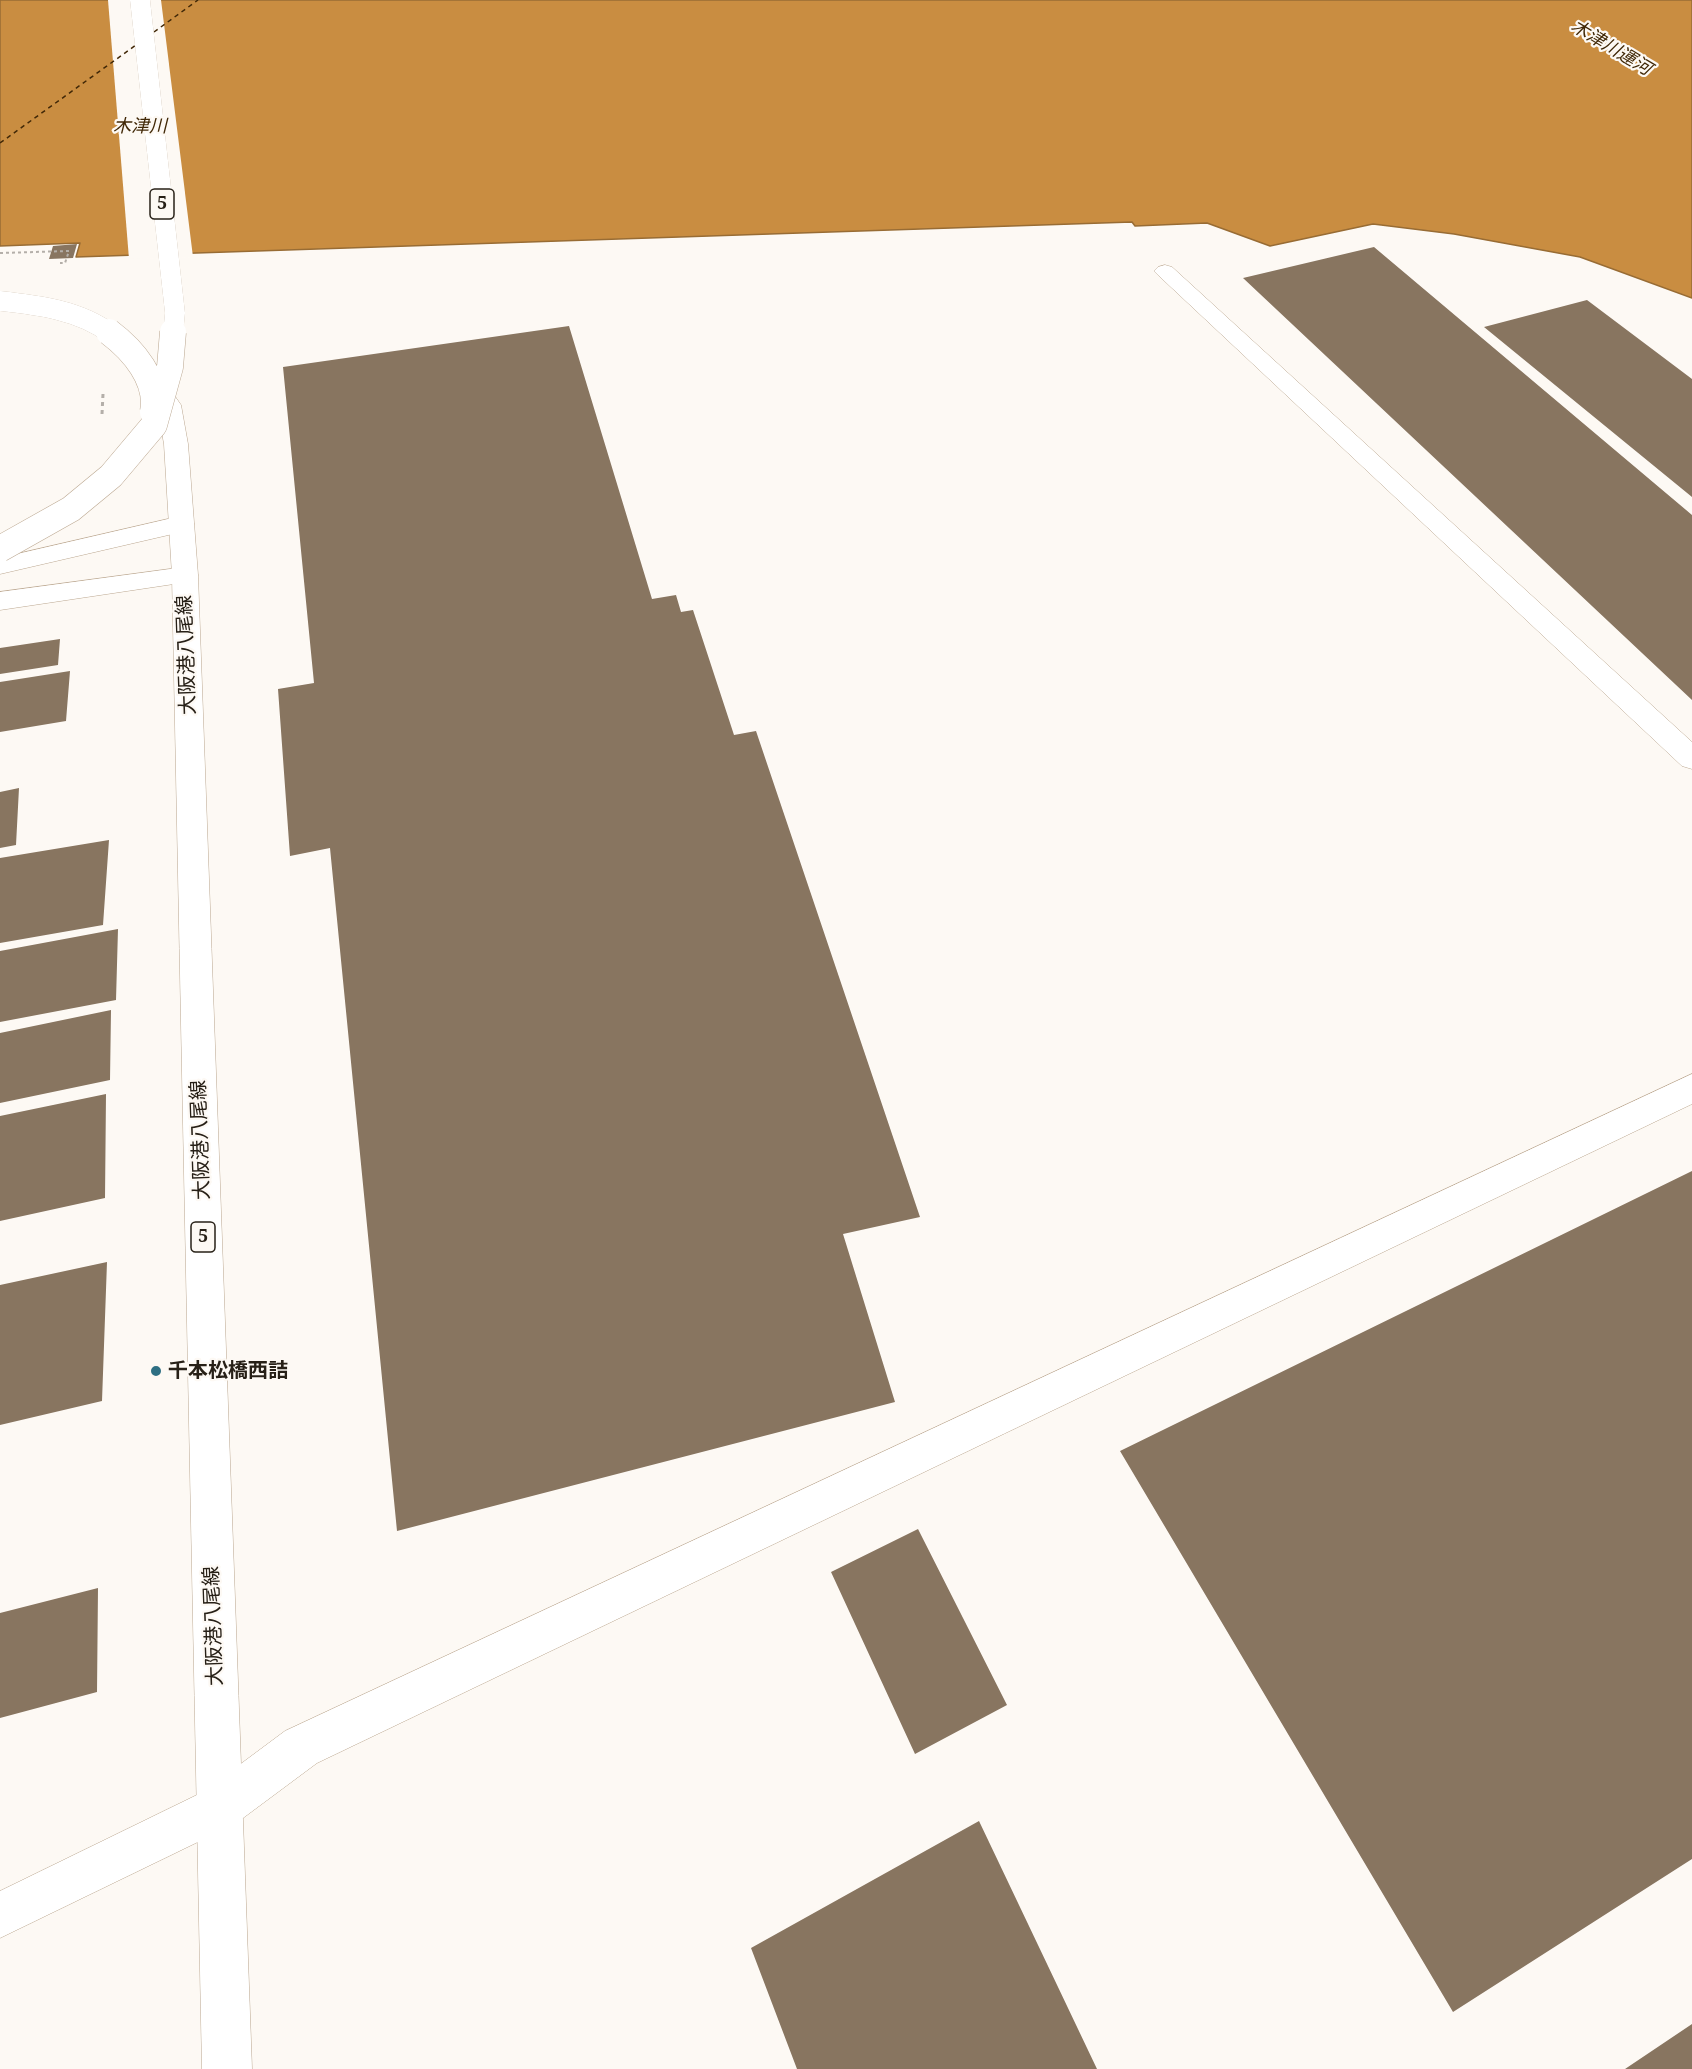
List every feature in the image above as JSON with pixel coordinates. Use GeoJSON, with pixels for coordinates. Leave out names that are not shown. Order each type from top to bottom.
{"type":"FeatureCollection","features":[{"type":"Feature","properties":{"kind":"main road","name":"大阪港八尾線"},"geometry":{"type":"LineString","coordinates":[[0,548],[71,509],[97,489],[118,468],[154,425],[170,367],[175,313],[140,0]]}},
{"type":"Feature","properties":{"kind":"main road"},"geometry":{"type":"LineString","coordinates":[[1166,271],[1692,759]]}},
{"type":"Feature","properties":{"kind":"main road","name":"大阪港八尾線"},"geometry":{"type":"LineString","coordinates":[[0,302],[34,305],[75,316],[91,322],[118,338],[142,364],[153,392],[155,406],[145,432],[111,474],[98,486],[54,518],[0,548]]}},
{"type":"Feature","properties":{"kind":"main road","name":"大阪港八尾線"},"geometry":{"type":"LineString","coordinates":[[0,302],[54,311],[101,330],[114,339],[142,365],[169,405],[177,447],[185,575],[227,2069]]}},
{"type":"Feature","properties":{"kind":"main road"},"geometry":{"type":"LineString","coordinates":[[0,566],[181,524]]}},
{"type":"Feature","properties":{"kind":"main road"},"geometry":{"type":"LineString","coordinates":[[0,602],[185,575]]}},
{"type":"Feature","properties":{"kind":"main road"},"geometry":{"type":"LineString","coordinates":[[0,1915],[219,1808],[301,1747],[1692,1088]]}},
{"type":"Feature","properties":{"kind":"path"},"geometry":{"type":"LineString","coordinates":[[0,253],[69,251],[65,263],[54,264]]}},
{"type":"Feature","properties":{"kind":"water","name":"木津川"},"geometry":{"type":"Polygon","coordinates":[[[0,0],[1692,0],[1692,298],[1580,257],[1454,234],[1373,224],[1270,246],[1207,223],[1135,226],[1132,222],[76,257],[80,243],[0,246],[0,0]]]}},
{"type":"Feature","properties":{"kind":"pier"},"geometry":{"type":"Polygon","coordinates":[[[108,0],[161,0],[193,257],[129,259],[108,0]]]}},
{"type":"Feature","properties":{"kind":"building"},"geometry":{"type":"Polygon","coordinates":[[[77,244],[73,258],[49,259],[53,246],[77,244]]]}},
{"type":"Feature","properties":{"kind":"building"},"geometry":{"type":"Polygon","coordinates":[[[1374,247],[1692,515],[1692,700],[1243,278],[1374,247]]]}},
{"type":"Feature","properties":{"kind":"building"},"geometry":{"type":"Polygon","coordinates":[[[1587,300],[1692,379],[1692,497],[1484,327],[1587,300]]]}},
{"type":"Feature","properties":{"kind":"building"},"geometry":{"type":"Polygon","coordinates":[[[569,326],[652,599],[676,595],[681,612],[693,610],[734,735],[756,731],[920,1217],[843,1234],[895,1402],[397,1531],[330,848],[290,856],[278,689],[314,683],[283,367],[569,326]]]}},
{"type":"Feature","properties":{"kind":"building"},"geometry":{"type":"Polygon","coordinates":[[[60,639],[58,665],[0,674],[0,648],[60,639]]]}},
{"type":"Feature","properties":{"kind":"building"},"geometry":{"type":"Polygon","coordinates":[[[70,671],[66,721],[0,732],[0,682],[70,671]]]}},
{"type":"Feature","properties":{"kind":"building"},"geometry":{"type":"Polygon","coordinates":[[[19,788],[16,845],[0,848],[0,792],[19,788]]]}},
{"type":"Feature","properties":{"kind":"building"},"geometry":{"type":"Polygon","coordinates":[[[109,840],[103,925],[0,943],[0,858],[109,840]]]}},
{"type":"Feature","properties":{"kind":"building"},"geometry":{"type":"Polygon","coordinates":[[[118,929],[116,1000],[0,1022],[0,951],[118,929]]]}},
{"type":"Feature","properties":{"kind":"building"},"geometry":{"type":"Polygon","coordinates":[[[111,1010],[110,1080],[0,1103],[0,1033],[111,1010]]]}},
{"type":"Feature","properties":{"kind":"building"},"geometry":{"type":"Polygon","coordinates":[[[106,1094],[105,1198],[0,1221],[0,1116],[106,1094]]]}},
{"type":"Feature","properties":{"kind":"building"},"geometry":{"type":"Polygon","coordinates":[[[1692,1171],[1692,1859],[1453,2012],[1120,1451],[1692,1171]]]}},
{"type":"Feature","properties":{"kind":"building"},"geometry":{"type":"Polygon","coordinates":[[[107,1262],[102,1401],[0,1425],[0,1285],[107,1262]]]}},
{"type":"Feature","properties":{"kind":"building"},"geometry":{"type":"Polygon","coordinates":[[[918,1529],[1007,1705],[915,1754],[831,1572],[918,1529]]]}},
{"type":"Feature","properties":{"kind":"building"},"geometry":{"type":"Polygon","coordinates":[[[98,1588],[97,1692],[0,1718],[0,1613],[98,1588]]]}},
{"type":"Feature","properties":{"kind":"building"},"geometry":{"type":"Polygon","coordinates":[[[979,1821],[1097,2069],[797,2069],[751,1948],[979,1821]]]}},
{"type":"Feature","properties":{"kind":"building"},"geometry":{"type":"Polygon","coordinates":[[[1692,2024],[1692,2069],[1625,2069],[1692,2024]]]}},
{"type":"Feature","properties":{"kind":"ferry route"},"geometry":{"type":"LineString","coordinates":[[154,32],[198,0]]}},
{"type":"Feature","properties":{"kind":"ferry route"},"geometry":{"type":"LineString","coordinates":[[0,143],[136,45]]}},
{"type":"Feature","properties":{"kind":"place","name":"千本松橋西詰"},"geometry":{"type":"Point","coordinates":[156,1371]}},
{"type":"Feature","properties":{"kind":"water label","name":"木津川運河"},"geometry":{"type":"Point","coordinates":[1611,48]}}]}
